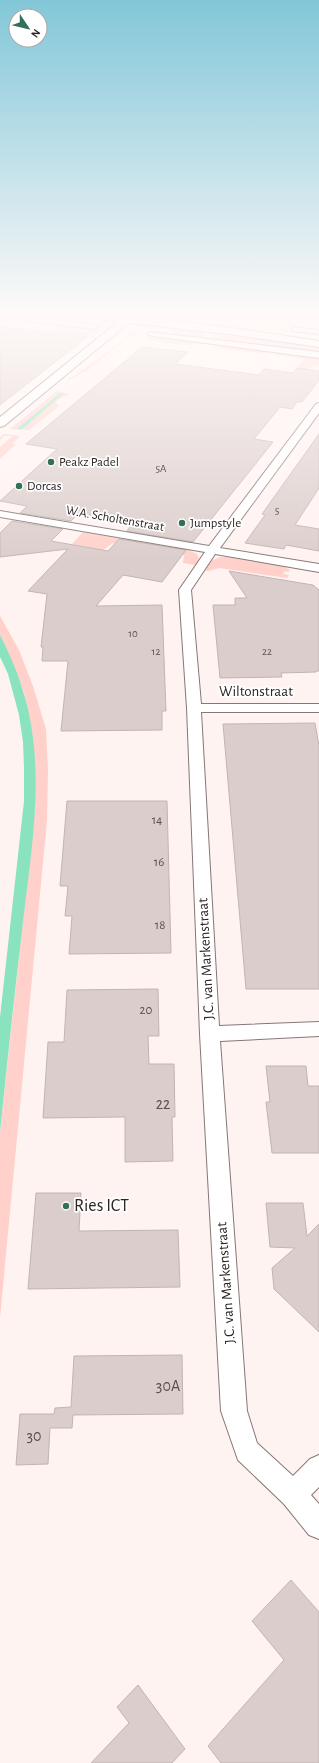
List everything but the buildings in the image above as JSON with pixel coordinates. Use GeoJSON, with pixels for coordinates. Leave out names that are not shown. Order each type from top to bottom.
{"type":"FeatureCollection","features":[{"type":"Feature","properties":{"kind":"main road"},"geometry":{"type":"LineString","coordinates":[[0,423],[31,399]]}},
{"type":"Feature","properties":{"kind":"street","name":"J.C. van Markenstraat"},"geometry":{"type":"LineString","coordinates":[[319,406],[212,550],[185,590],[194,708],[210,1034],[234,1411],[247,1451],[293,1495],[319,1525]]}},
{"type":"Feature","properties":{"kind":"street","name":"W.A. Scholtenstraat"},"geometry":{"type":"LineString","coordinates":[[0,514],[319,568]]}},
{"type":"Feature","properties":{"kind":"street","name":"Wiltonstraat"},"geometry":{"type":"LineString","coordinates":[[194,708],[319,708]]}},
{"type":"Feature","properties":{"kind":"street"},"geometry":{"type":"LineString","coordinates":[[210,1034],[319,1029]]}},
{"type":"Feature","properties":{"kind":"street"},"geometry":{"type":"LineString","coordinates":[[293,1495],[319,1468]]}},
{"type":"Feature","properties":{"kind":"shaded area"},"geometry":{"type":"Polygon","coordinates":[[[47,399],[59,399],[55,403],[58,404],[58,407],[29,430],[10,429],[47,399]]]}},
{"type":"Feature","properties":{"kind":"shaded area"},"geometry":{"type":"Polygon","coordinates":[[[53,399],[57,399],[22,429],[17,429],[53,399]]]}},
{"type":"Feature","properties":{"kind":"shaded area"},"geometry":{"type":"Polygon","coordinates":[[[4,434],[20,436],[12,444],[16,444],[0,459],[0,447],[12,436],[4,436],[0,441],[0,437],[4,434]]]}},
{"type":"Feature","properties":{"kind":"shaded area"},"geometry":{"type":"Polygon","coordinates":[[[83,532],[188,550],[197,554],[199,559],[195,565],[183,563],[184,555],[113,543],[103,550],[72,544],[83,532]]]}},
{"type":"Feature","properties":{"kind":"shaded area"},"geometry":{"type":"Polygon","coordinates":[[[220,557],[234,557],[284,566],[291,571],[284,572],[283,574],[289,575],[287,578],[219,568],[209,571],[204,570],[211,561],[220,557]]]}},
{"type":"Feature","properties":{"kind":"shaded area"},"geometry":{"type":"Polygon","coordinates":[[[0,616],[19,650],[33,686],[46,729],[48,771],[47,820],[0,1318],[0,1132],[31,847],[35,782],[33,739],[29,715],[24,692],[0,635],[0,616]]]}},
{"type":"Feature","properties":{"kind":"shaded area"},"geometry":{"type":"Polygon","coordinates":[[[0,635],[17,673],[29,711],[33,738],[36,786],[31,859],[0,1132],[0,1017],[24,801],[24,768],[23,742],[19,715],[8,674],[0,657],[0,635]]]}},
{"type":"Feature","properties":{"kind":"place","name":"Peakz Padel"},"geometry":{"type":"Point","coordinates":[51,462]}},
{"type":"Feature","properties":{"kind":"place","name":"Dorcas"},"geometry":{"type":"Point","coordinates":[19,486]}},
{"type":"Feature","properties":{"kind":"place","name":"Jumpstyle"},"geometry":{"type":"Point","coordinates":[182,523]}},
{"type":"Feature","properties":{"kind":"place","name":"Ries ICT"},"geometry":{"type":"Point","coordinates":[66,1206]}}]}
